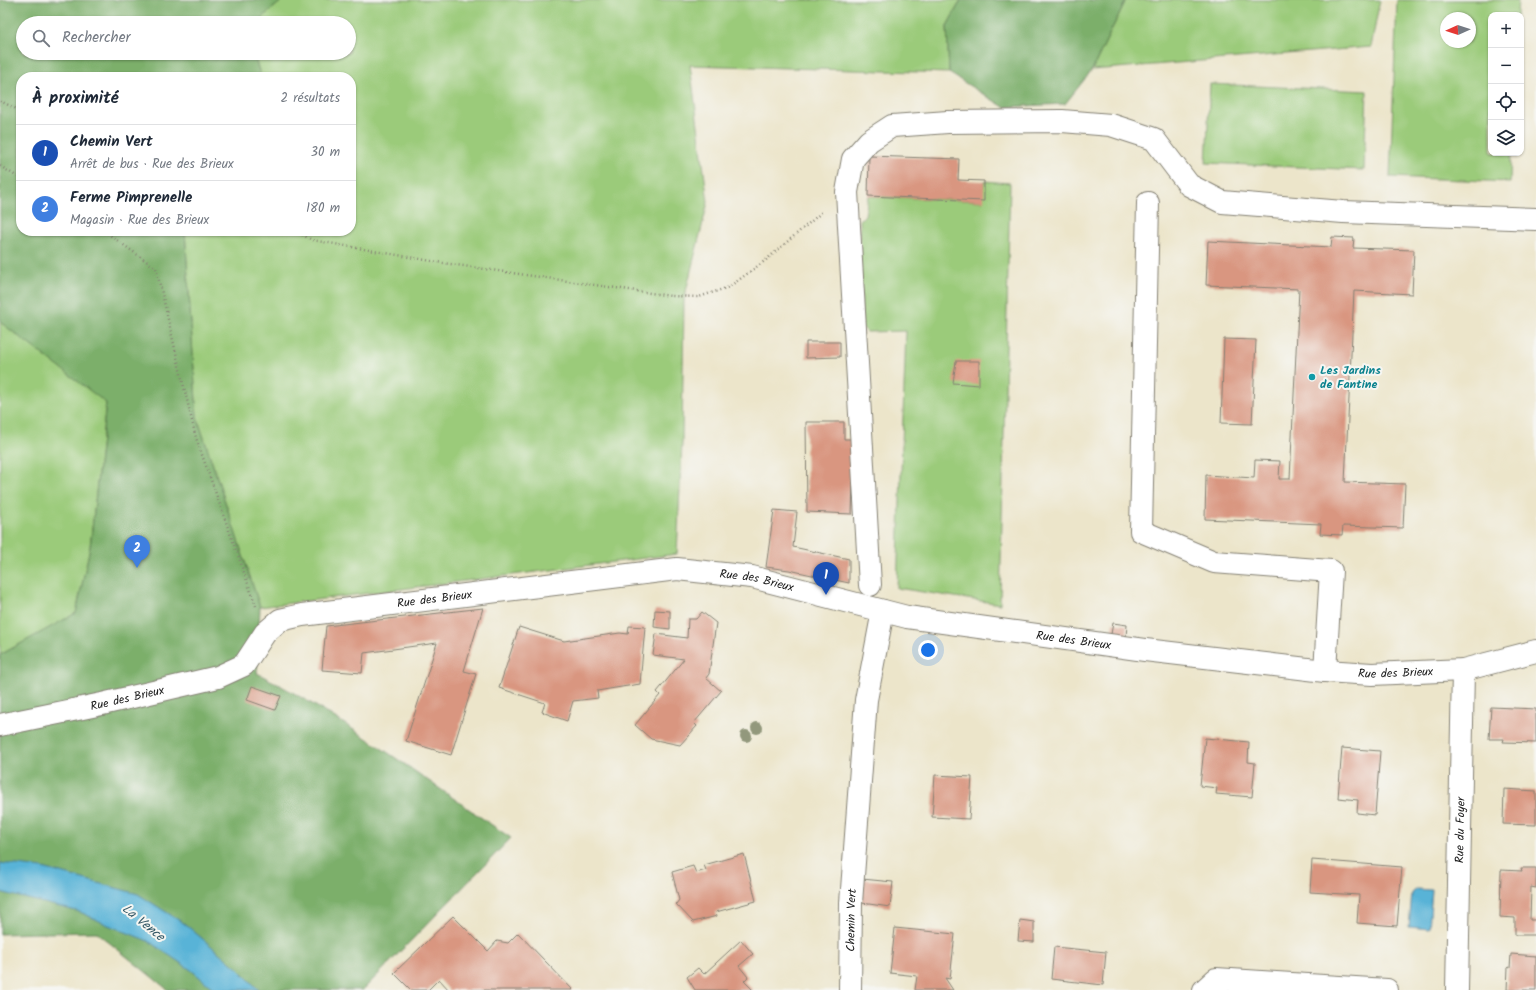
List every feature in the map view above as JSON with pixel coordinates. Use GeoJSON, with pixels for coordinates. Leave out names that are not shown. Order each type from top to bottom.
{"type":"FeatureCollection","features":[{"type":"Feature","properties":{"kind":"street"},"geometry":{"type":"LineString","coordinates":[[870,585],[846,192],[854,159],[869,141],[892,126],[948,122],[1062,121],[1111,125],[1154,139],[1189,186],[1222,202],[1343,212],[1536,219]]}},
{"type":"Feature","properties":{"kind":"street"},"geometry":{"type":"LineString","coordinates":[[1148,203],[1141,531],[1214,562],[1330,571],[1325,671]]}},
{"type":"Feature","properties":{"kind":"street","name":"Rue des Brieux"},"geometry":{"type":"LineString","coordinates":[[0,725],[102,704],[218,677],[244,665],[266,633],[280,620],[302,615],[677,569],[752,577],[883,611],[926,620],[1145,650],[1325,671],[1372,674],[1463,670],[1536,651]]}},
{"type":"Feature","properties":{"kind":"street","name":"Chemin Vert"},"geometry":{"type":"LineString","coordinates":[[850,990],[851,903],[866,700],[883,611]]}},
{"type":"Feature","properties":{"kind":"street","name":"Rue du Foyer"},"geometry":{"type":"LineString","coordinates":[[1457,990],[1463,670]]}},
{"type":"Feature","properties":{"kind":"street"},"geometry":{"type":"LineString","coordinates":[[1204,990],[1216,979],[1387,990]]}},
{"type":"Feature","properties":{"kind":"path"},"geometry":{"type":"LineString","coordinates":[[0,101],[16,109]]}},
{"type":"Feature","properties":{"kind":"path"},"geometry":{"type":"LineString","coordinates":[[0,166],[16,176]]}},
{"type":"Feature","properties":{"kind":"path"},"geometry":{"type":"LineString","coordinates":[[304,236],[312,240],[443,263],[671,296],[699,297],[729,287],[766,260],[846,192]]}},
{"type":"Feature","properties":{"kind":"path"},"geometry":{"type":"LineString","coordinates":[[111,236],[156,268],[196,438],[266,633]]}},
{"type":"Feature","properties":{"kind":"green space"},"geometry":{"type":"Polygon","coordinates":[[[0,0],[283,0],[264,16],[16,16],[16,60],[255,60],[259,72],[16,72],[16,236],[185,236],[197,417],[260,607],[257,673],[323,710],[387,752],[511,838],[363,990],[168,990],[96,932],[0,934],[0,655],[76,613],[90,547],[106,403],[0,322],[0,0]]]}},
{"type":"Feature","properties":{"kind":"green space"},"geometry":{"type":"Polygon","coordinates":[[[283,0],[778,0],[784,2],[788,0],[961,0],[947,26],[949,73],[690,65],[708,202],[684,299],[682,443],[677,554],[260,607],[197,417],[185,236],[356,236],[356,72],[259,72],[255,60],[356,60],[356,16],[264,16],[283,0]]]}},
{"type":"Feature","properties":{"kind":"green space"},"geometry":{"type":"Polygon","coordinates":[[[961,0],[1126,0],[1092,70],[1065,104],[1004,107],[949,73],[947,26],[961,0]]]}},
{"type":"Feature","properties":{"kind":"green space"},"geometry":{"type":"Polygon","coordinates":[[[1126,0],[1380,0],[1371,47],[1092,70],[1126,0]]]}},
{"type":"Feature","properties":{"kind":"green space"},"geometry":{"type":"Polygon","coordinates":[[[1397,0],[1518,0],[1517,12],[1488,12],[1488,156],[1511,156],[1510,182],[1390,177],[1397,0]]]}},
{"type":"Feature","properties":{"kind":"green space"},"geometry":{"type":"Polygon","coordinates":[[[1210,84],[1367,91],[1364,170],[1206,163],[1210,84]]]}},
{"type":"Feature","properties":{"kind":"green space"},"geometry":{"type":"Polygon","coordinates":[[[984,181],[1010,183],[1000,604],[897,588],[906,331],[867,332],[862,327],[860,220],[865,215],[868,196],[983,201],[984,181]]]}},
{"type":"Feature","properties":{"kind":"green space"},"geometry":{"type":"Polygon","coordinates":[[[0,322],[106,402],[90,547],[76,614],[0,655],[0,322]]]}},
{"type":"Feature","properties":{"kind":"water","name":"La Vence"},"geometry":{"type":"Polygon","coordinates":[[[0,863],[43,868],[138,894],[185,924],[236,967],[259,990],[215,990],[191,970],[148,941],[80,912],[0,892],[0,863]]]}},
{"type":"Feature","properties":{"kind":"water"},"geometry":{"type":"Polygon","coordinates":[[[1417,889],[1432,890],[1429,929],[1409,927],[1412,893],[1417,889]]]}},
{"type":"Feature","properties":{"kind":"building"},"geometry":{"type":"Polygon","coordinates":[[[869,156],[959,159],[958,180],[984,181],[984,201],[868,196],[869,156]]]}},
{"type":"Feature","properties":{"kind":"building","name":"Les Jardins de Fantine"},"geometry":{"type":"Polygon","coordinates":[[[1332,237],[1354,238],[1353,248],[1414,250],[1412,294],[1354,291],[1345,482],[1405,484],[1403,528],[1343,526],[1342,535],[1320,534],[1321,524],[1205,519],[1206,475],[1254,478],[1255,460],[1280,461],[1279,479],[1290,479],[1299,289],[1206,285],[1208,241],[1331,247],[1332,237]]]}},
{"type":"Feature","properties":{"kind":"building"},"geometry":{"type":"Polygon","coordinates":[[[1224,339],[1256,340],[1252,424],[1221,423],[1224,339]]]}},
{"type":"Feature","properties":{"kind":"building"},"geometry":{"type":"Polygon","coordinates":[[[806,342],[840,342],[840,357],[806,358],[806,342]]]}},
{"type":"Feature","properties":{"kind":"building"},"geometry":{"type":"Polygon","coordinates":[[[956,361],[979,361],[979,385],[953,383],[956,361]]]}},
{"type":"Feature","properties":{"kind":"building"},"geometry":{"type":"Polygon","coordinates":[[[806,422],[844,422],[844,439],[854,439],[852,514],[807,512],[806,422]]]}},
{"type":"Feature","properties":{"kind":"building"},"geometry":{"type":"Polygon","coordinates":[[[774,510],[797,512],[793,547],[849,559],[849,583],[789,570],[766,567],[774,510]]]}},
{"type":"Feature","properties":{"kind":"building"},"geometry":{"type":"Polygon","coordinates":[[[483,608],[464,671],[476,674],[451,755],[406,741],[437,643],[364,653],[362,673],[322,670],[326,626],[483,608]]]}},
{"type":"Feature","properties":{"kind":"building"},"geometry":{"type":"Polygon","coordinates":[[[655,610],[670,611],[670,629],[654,627],[655,610]]]}},
{"type":"Feature","properties":{"kind":"building"},"geometry":{"type":"Polygon","coordinates":[[[702,612],[716,623],[709,674],[706,678],[721,691],[694,723],[697,726],[680,745],[651,739],[635,725],[660,695],[657,692],[684,659],[653,655],[656,634],[687,638],[688,619],[696,619],[702,612]]]}},
{"type":"Feature","properties":{"kind":"building"},"geometry":{"type":"Polygon","coordinates":[[[1113,623],[1127,625],[1126,637],[1111,634],[1113,623]]]}},
{"type":"Feature","properties":{"kind":"building"},"geometry":{"type":"Polygon","coordinates":[[[629,626],[645,627],[640,684],[597,691],[598,698],[573,701],[567,721],[542,712],[545,703],[499,688],[519,627],[564,641],[620,633],[628,634],[629,626]]]}},
{"type":"Feature","properties":{"kind":"building"},"geometry":{"type":"Polygon","coordinates":[[[252,686],[281,696],[275,710],[247,700],[252,686]]]}},
{"type":"Feature","properties":{"kind":"building"},"geometry":{"type":"Polygon","coordinates":[[[1491,707],[1536,709],[1536,743],[1503,742],[1504,739],[1489,739],[1491,707]]]}},
{"type":"Feature","properties":{"kind":"building"},"geometry":{"type":"Polygon","coordinates":[[[1205,738],[1249,742],[1248,762],[1255,763],[1252,797],[1216,794],[1217,788],[1200,786],[1205,738]]]}},
{"type":"Feature","properties":{"kind":"building"},"geometry":{"type":"Polygon","coordinates":[[[1342,748],[1380,751],[1375,815],[1357,813],[1358,800],[1338,798],[1342,748]]]}},
{"type":"Feature","properties":{"kind":"building"},"geometry":{"type":"Polygon","coordinates":[[[935,775],[972,777],[969,819],[932,817],[935,775]]]}},
{"type":"Feature","properties":{"kind":"building"},"geometry":{"type":"Polygon","coordinates":[[[1504,789],[1536,791],[1536,825],[1503,824],[1504,789]]]}},
{"type":"Feature","properties":{"kind":"building"},"geometry":{"type":"Polygon","coordinates":[[[744,854],[756,901],[716,912],[717,916],[693,922],[676,904],[679,900],[672,872],[693,866],[696,873],[706,870],[704,865],[744,854]]]}},
{"type":"Feature","properties":{"kind":"building"},"geometry":{"type":"Polygon","coordinates":[[[1312,860],[1402,867],[1397,926],[1357,923],[1359,895],[1310,892],[1312,860]]]}},
{"type":"Feature","properties":{"kind":"building"},"geometry":{"type":"Polygon","coordinates":[[[1521,868],[1536,868],[1536,888],[1531,887],[1530,920],[1536,920],[1536,935],[1515,935],[1515,918],[1500,917],[1501,870],[1522,871],[1521,868]]]}},
{"type":"Feature","properties":{"kind":"building"},"geometry":{"type":"Polygon","coordinates":[[[862,879],[893,882],[890,907],[862,903],[862,879]]]}},
{"type":"Feature","properties":{"kind":"building"},"geometry":{"type":"Polygon","coordinates":[[[453,916],[488,951],[497,941],[508,943],[518,933],[573,990],[449,990],[439,979],[428,990],[411,990],[394,973],[453,916]]]}},
{"type":"Feature","properties":{"kind":"building"},"geometry":{"type":"Polygon","coordinates":[[[1020,920],[1034,922],[1034,942],[1018,941],[1020,920]]]}},
{"type":"Feature","properties":{"kind":"building"},"geometry":{"type":"Polygon","coordinates":[[[895,928],[955,934],[950,979],[945,978],[953,990],[915,990],[917,976],[890,973],[895,928]]]}},
{"type":"Feature","properties":{"kind":"building"},"geometry":{"type":"Polygon","coordinates":[[[741,940],[753,954],[739,966],[748,977],[744,981],[753,990],[695,990],[687,977],[698,968],[704,974],[741,940]]]}},
{"type":"Feature","properties":{"kind":"building"},"geometry":{"type":"Polygon","coordinates":[[[1054,947],[1106,952],[1103,985],[1051,979],[1054,947]]]}},
{"type":"Feature","properties":{"kind":"building"},"geometry":{"type":"Polygon","coordinates":[[[1511,954],[1536,956],[1536,990],[1507,990],[1508,967],[1510,968],[1511,954]]]}},
{"type":"Feature","properties":{"kind":"place","name":"Les Jardins de Fantine"},"geometry":{"type":"Point","coordinates":[1312,377]}},
{"type":"Feature","properties":{"kind":"place","name":"Ferme Pimprenelle"},"geometry":{"type":"Point","coordinates":[137,568]}},
{"type":"Feature","properties":{"kind":"place","name":"Chemin Vert"},"geometry":{"type":"Point","coordinates":[826,595]}}]}
